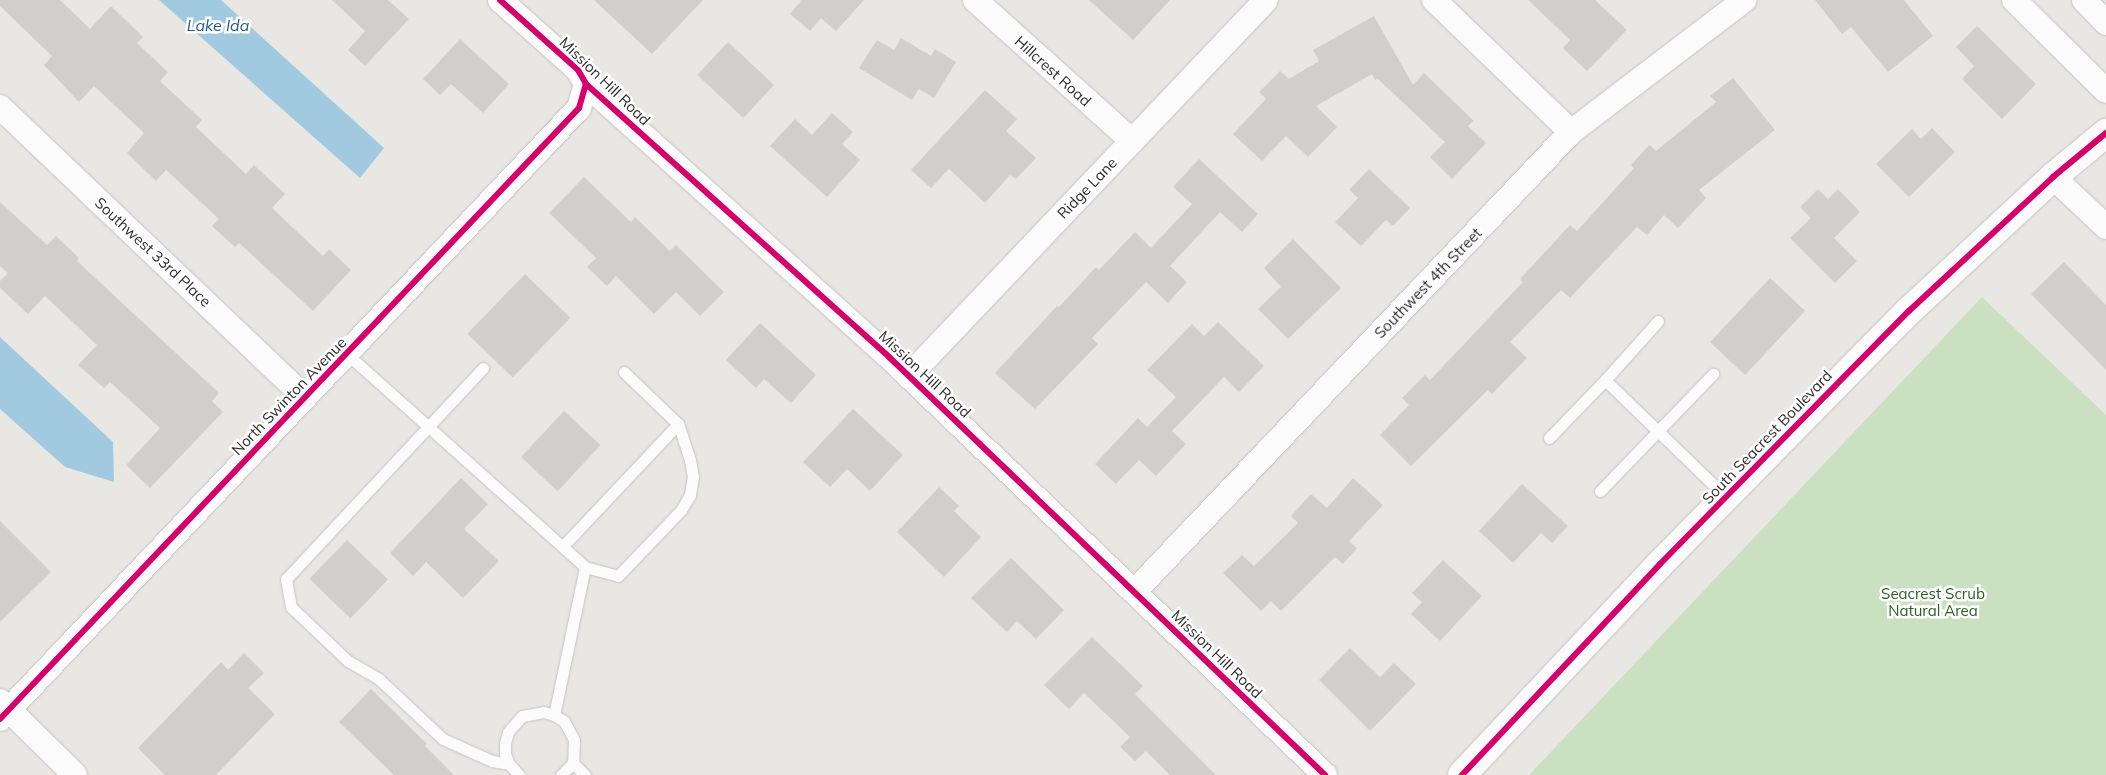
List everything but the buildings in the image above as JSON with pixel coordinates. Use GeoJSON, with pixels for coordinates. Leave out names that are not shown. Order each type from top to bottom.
{"type":"FeatureCollection","features":[{"type":"Feature","properties":{"kind":"street","name":"Mission Hill Road"},"geometry":{"type":"LineString","coordinates":[[500,0],[578,70],[586,84],[909,376],[1325,775]]}},
{"type":"Feature","properties":{"kind":"street","name":"Hillcrest Road"},"geometry":{"type":"LineString","coordinates":[[974,0],[1132,141]]}},
{"type":"Feature","properties":{"kind":"street","name":"Ridge Lane"},"geometry":{"type":"LineString","coordinates":[[909,376],[1266,0]]}},
{"type":"Feature","properties":{"kind":"street"},"geometry":{"type":"LineString","coordinates":[[1434,0],[1571,132]]}},
{"type":"Feature","properties":{"kind":"street","name":"Southwest 4th Street"},"geometry":{"type":"LineString","coordinates":[[1134,592],[1571,132],[1744,0]]}},
{"type":"Feature","properties":{"kind":"street"},"geometry":{"type":"LineString","coordinates":[[2014,0],[2106,91]]}},
{"type":"Feature","properties":{"kind":"street"},"geometry":{"type":"LineString","coordinates":[[2084,0],[2106,22]]}},
{"type":"Feature","properties":{"kind":"street","name":"North Swinton Avenue"},"geometry":{"type":"LineString","coordinates":[[3,710],[347,354],[579,108],[586,84]]}},
{"type":"Feature","properties":{"kind":"street","name":"Southwest 33rd Place"},"geometry":{"type":"LineString","coordinates":[[0,107],[305,397]]}},
{"type":"Feature","properties":{"kind":"street","name":"South Seacrest Boulevard"},"geometry":{"type":"LineString","coordinates":[[1462,775],[1726,497],[1909,311],[2053,177],[2106,133]]}},
{"type":"Feature","properties":{"kind":"street"},"geometry":{"type":"LineString","coordinates":[[2053,177],[2106,228]]}},
{"type":"Feature","properties":{"kind":"street"},"geometry":{"type":"LineString","coordinates":[[3,710],[75,775]]}},
{"type":"Feature","properties":{"kind":"lane"},"geometry":{"type":"LineString","coordinates":[[1549,438],[1658,321]]}},
{"type":"Feature","properties":{"kind":"lane"},"geometry":{"type":"LineString","coordinates":[[347,354],[585,567],[618,576],[681,510],[690,495],[693,477],[690,460],[678,424],[624,372]]}},
{"type":"Feature","properties":{"kind":"lane"},"geometry":{"type":"LineString","coordinates":[[483,368],[286,579],[291,607],[348,661],[379,679],[443,739],[492,761],[509,764]]}},
{"type":"Feature","properties":{"kind":"lane"},"geometry":{"type":"LineString","coordinates":[[1600,491],[1713,374]]}},
{"type":"Feature","properties":{"kind":"lane"},"geometry":{"type":"LineString","coordinates":[[1604,380],[1726,497]]}},
{"type":"Feature","properties":{"kind":"lane"},"geometry":{"type":"LineString","coordinates":[[562,546],[678,424]]}},
{"type":"Feature","properties":{"kind":"lane"},"geometry":{"type":"LineString","coordinates":[[554,715],[585,567]]}},
{"type":"Feature","properties":{"kind":"lane"},"geometry":{"type":"LineString","coordinates":[[519,775],[509,764],[505,743],[508,732],[514,723],[533,712],[554,715],[564,721],[570,730],[574,740],[573,763],[561,775]]}},
{"type":"Feature","properties":{"kind":"lane"},"geometry":{"type":"LineString","coordinates":[[573,763],[585,775]]}},
{"type":"Feature","properties":{"kind":"green space","name":"Seacrest Scrub Natural Area"},"geometry":{"type":"Polygon","coordinates":[[[1982,297],[2106,415],[2106,775],[1529,775],[1982,297]]]}},
{"type":"Feature","properties":{"kind":"water","name":"Lake Ida"},"geometry":{"type":"Polygon","coordinates":[[[159,0],[221,0],[384,148],[360,178],[159,0]]]}},
{"type":"Feature","properties":{"kind":"water"},"geometry":{"type":"Polygon","coordinates":[[[0,337],[113,442],[114,482],[65,467],[0,409],[0,337]]]}},
{"type":"Feature","properties":{"kind":"cycle path"},"geometry":{"type":"LineString","coordinates":[[500,0],[578,70],[586,84],[889,357],[1325,775]]}},
{"type":"Feature","properties":{"kind":"cycle path"},"geometry":{"type":"LineString","coordinates":[[0,719],[579,108],[586,84]]}},
{"type":"Feature","properties":{"kind":"cycle path"},"geometry":{"type":"LineString","coordinates":[[1462,775],[1660,564],[1909,311],[2053,177],[2106,133]]}}]}
